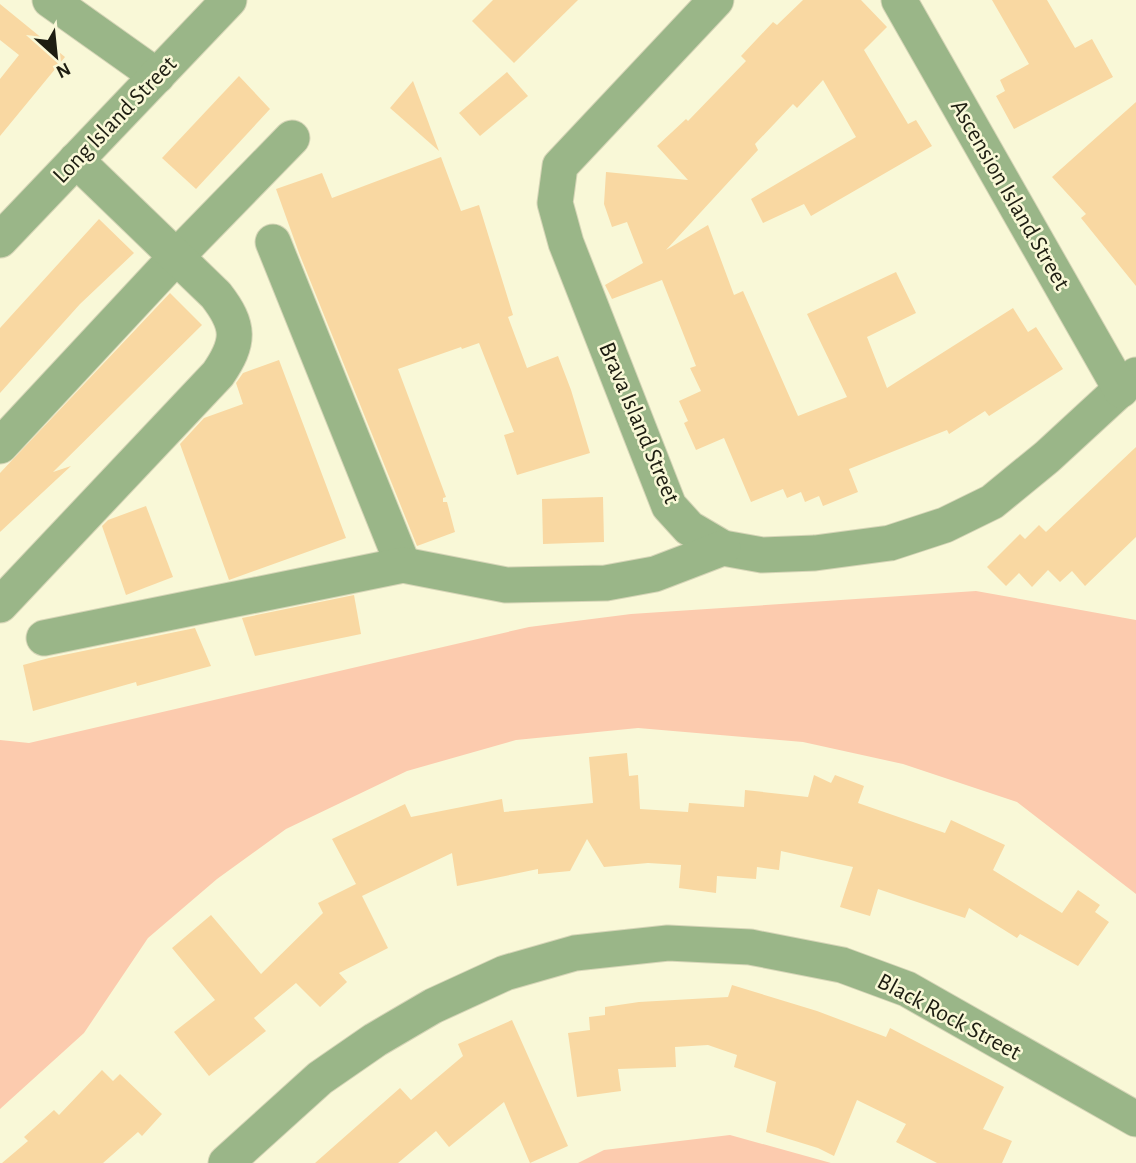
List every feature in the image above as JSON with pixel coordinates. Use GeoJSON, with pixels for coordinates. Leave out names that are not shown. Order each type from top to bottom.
{"type":"FeatureCollection","features":[{"type":"Feature","properties":{"kind":"street"},"geometry":{"type":"LineString","coordinates":[[50,0],[157,76]]}},
{"type":"Feature","properties":{"kind":"street","name":"Long Island Street"},"geometry":{"type":"LineString","coordinates":[[0,240],[229,0]]}},
{"type":"Feature","properties":{"kind":"street","name":"Brava Island Street"},"geometry":{"type":"LineString","coordinates":[[716,0],[560,166],[555,203],[566,243],[669,506],[689,528],[723,548],[762,555],[815,553],[890,543],[945,525],[992,502],[1047,457],[1129,382]]}},
{"type":"Feature","properties":{"kind":"street","name":"Ascension Island Street"},"geometry":{"type":"LineString","coordinates":[[899,0],[1129,382]]}},
{"type":"Feature","properties":{"kind":"street"},"geometry":{"type":"LineString","coordinates":[[0,446],[176,257],[292,138]]}},
{"type":"Feature","properties":{"kind":"street"},"geometry":{"type":"LineString","coordinates":[[0,605],[218,374],[230,356],[236,335],[230,312],[216,295],[76,160]]}},
{"type":"Feature","properties":{"kind":"street"},"geometry":{"type":"LineString","coordinates":[[273,242],[403,565]]}},
{"type":"Feature","properties":{"kind":"street"},"geometry":{"type":"LineString","coordinates":[[44,638],[403,565],[506,585],[606,583],[654,575],[723,548]]}},
{"type":"Feature","properties":{"kind":"street","name":"Black Rock Street"},"geometry":{"type":"LineString","coordinates":[[226,1163],[320,1078],[375,1040],[433,1006],[505,973],[575,953],[668,943],[750,947],[842,965],[907,989],[1136,1119]]}},
{"type":"Feature","properties":{"kind":"shaded area"},"geometry":{"type":"Polygon","coordinates":[[[976,591],[1136,620],[1136,894],[1017,802],[903,764],[803,742],[638,728],[516,740],[407,771],[286,829],[217,879],[148,938],[84,1033],[0,1109],[0,740],[29,743],[529,627],[631,614],[976,591]]]}},
{"type":"Feature","properties":{"kind":"shaded area"},"geometry":{"type":"Polygon","coordinates":[[[730,1135],[831,1163],[578,1163],[604,1150],[730,1135]]]}},
{"type":"Feature","properties":{"kind":"building"},"geometry":{"type":"Polygon","coordinates":[[[493,0],[578,0],[514,63],[472,21],[493,0]]]}},
{"type":"Feature","properties":{"kind":"building"},"geometry":{"type":"Polygon","coordinates":[[[803,0],[861,0],[887,27],[864,50],[908,124],[916,120],[932,146],[811,216],[804,204],[763,223],[751,199],[856,137],[823,80],[797,108],[793,104],[755,144],[758,150],[666,250],[708,225],[734,295],[743,291],[798,416],[847,397],[807,314],[896,272],[916,313],[867,337],[887,388],[1013,308],[1028,332],[1036,327],[1063,369],[989,416],[985,411],[949,434],[947,430],[849,469],[858,492],[823,506],[819,496],[805,502],[801,492],[787,498],[783,489],[751,502],[724,438],[696,450],[684,423],[688,421],[679,401],[701,391],[690,368],[696,366],[662,280],[612,299],[605,285],[643,263],[627,222],[612,227],[604,204],[606,172],[688,180],[657,146],[686,119],[688,121],[746,61],[741,56],[773,22],[777,25],[803,0]]]}},
{"type":"Feature","properties":{"kind":"building"},"geometry":{"type":"Polygon","coordinates":[[[992,0],[1047,0],[1075,48],[1092,39],[1113,77],[1014,129],[996,96],[1005,91],[1000,80],[1029,64],[992,0]]]}},
{"type":"Feature","properties":{"kind":"building"},"geometry":{"type":"Polygon","coordinates":[[[0,4],[65,57],[0,136],[0,79],[19,55],[0,40],[0,4]]]}},
{"type":"Feature","properties":{"kind":"building"},"geometry":{"type":"Polygon","coordinates":[[[507,72],[528,96],[480,136],[459,113],[507,72]]]}},
{"type":"Feature","properties":{"kind":"building"},"geometry":{"type":"Polygon","coordinates":[[[239,76],[270,109],[196,189],[162,158],[239,76]]]}},
{"type":"Feature","properties":{"kind":"building"},"geometry":{"type":"Polygon","coordinates":[[[413,81],[439,151],[390,108],[413,81]]]}},
{"type":"Feature","properties":{"kind":"building"},"geometry":{"type":"Polygon","coordinates":[[[1136,102],[1136,286],[1081,218],[1086,214],[1052,177],[1136,102]]]}},
{"type":"Feature","properties":{"kind":"building"},"geometry":{"type":"Polygon","coordinates":[[[441,157],[461,211],[479,205],[513,315],[508,317],[527,368],[558,356],[590,453],[517,475],[504,435],[514,432],[479,343],[398,369],[446,497],[443,502],[447,502],[455,532],[417,546],[299,253],[276,189],[322,173],[332,198],[441,157]]]}},
{"type":"Feature","properties":{"kind":"building"},"geometry":{"type":"Polygon","coordinates":[[[99,219],[134,253],[80,304],[0,393],[0,328],[99,219]]]}},
{"type":"Feature","properties":{"kind":"building"},"geometry":{"type":"Polygon","coordinates":[[[170,293],[202,325],[53,472],[71,466],[0,532],[0,473],[170,293]]]}},
{"type":"Feature","properties":{"kind":"building"},"geometry":{"type":"Polygon","coordinates":[[[279,360],[346,538],[229,580],[180,444],[204,418],[243,404],[236,383],[243,373],[279,360]]]}},
{"type":"Feature","properties":{"kind":"building"},"geometry":{"type":"Polygon","coordinates":[[[1136,447],[1136,537],[1085,586],[1072,571],[1060,582],[1048,570],[1032,587],[1019,573],[1006,586],[987,567],[1020,534],[1025,539],[1039,525],[1046,532],[1136,447]]]}},
{"type":"Feature","properties":{"kind":"building"},"geometry":{"type":"Polygon","coordinates":[[[603,497],[604,542],[543,544],[542,499],[603,497]]]}},
{"type":"Feature","properties":{"kind":"building"},"geometry":{"type":"Polygon","coordinates":[[[146,506],[173,577],[126,595],[102,526],[108,520],[146,506]]]}},
{"type":"Feature","properties":{"kind":"building"},"geometry":{"type":"Polygon","coordinates":[[[354,595],[361,634],[255,656],[242,618],[354,595]]]}},
{"type":"Feature","properties":{"kind":"building"},"geometry":{"type":"Polygon","coordinates":[[[195,628],[211,666],[137,686],[136,682],[33,711],[23,665],[195,628]]]}},
{"type":"Feature","properties":{"kind":"building"},"geometry":{"type":"Polygon","coordinates":[[[627,753],[629,776],[638,775],[640,809],[688,812],[689,803],[744,807],[745,790],[808,797],[814,775],[831,783],[835,775],[864,786],[858,803],[945,833],[951,820],[1005,845],[993,870],[1062,913],[1078,890],[1100,905],[1095,912],[1109,922],[1078,966],[1020,934],[1017,938],[969,908],[965,918],[878,889],[870,916],[840,907],[853,867],[781,851],[779,870],[757,867],[756,879],[717,876],[716,893],[679,888],[681,865],[648,863],[604,867],[587,839],[570,871],[538,874],[538,869],[457,886],[452,853],[362,896],[388,948],[339,973],[347,982],[320,1007],[296,983],[254,1018],[266,1031],[209,1076],[174,1032],[215,1000],[172,948],[211,915],[261,974],[323,913],[318,903],[356,884],[332,839],[405,804],[411,817],[502,799],[504,812],[593,803],[589,757],[627,753]]]}},
{"type":"Feature","properties":{"kind":"building"},"geometry":{"type":"Polygon","coordinates":[[[732,985],[817,1011],[886,1037],[890,1028],[1004,1087],[983,1129],[1012,1141],[1002,1163],[937,1163],[896,1142],[906,1124],[857,1100],[834,1156],[818,1148],[766,1132],[776,1082],[734,1067],[737,1055],[708,1045],[675,1047],[676,1067],[618,1069],[621,1091],[577,1097],[568,1033],[590,1030],[589,1017],[605,1015],[605,1007],[639,1002],[728,997],[732,985]]]}},
{"type":"Feature","properties":{"kind":"building"},"geometry":{"type":"Polygon","coordinates":[[[512,1020],[568,1146],[530,1163],[504,1102],[449,1147],[436,1131],[398,1163],[315,1163],[400,1088],[411,1100],[463,1056],[458,1044],[512,1020]]]}},
{"type":"Feature","properties":{"kind":"building"},"geometry":{"type":"Polygon","coordinates":[[[102,1070],[113,1081],[120,1074],[162,1114],[142,1136],[138,1132],[103,1163],[2,1163],[28,1141],[24,1137],[54,1110],[59,1115],[102,1070]]]}}]}
